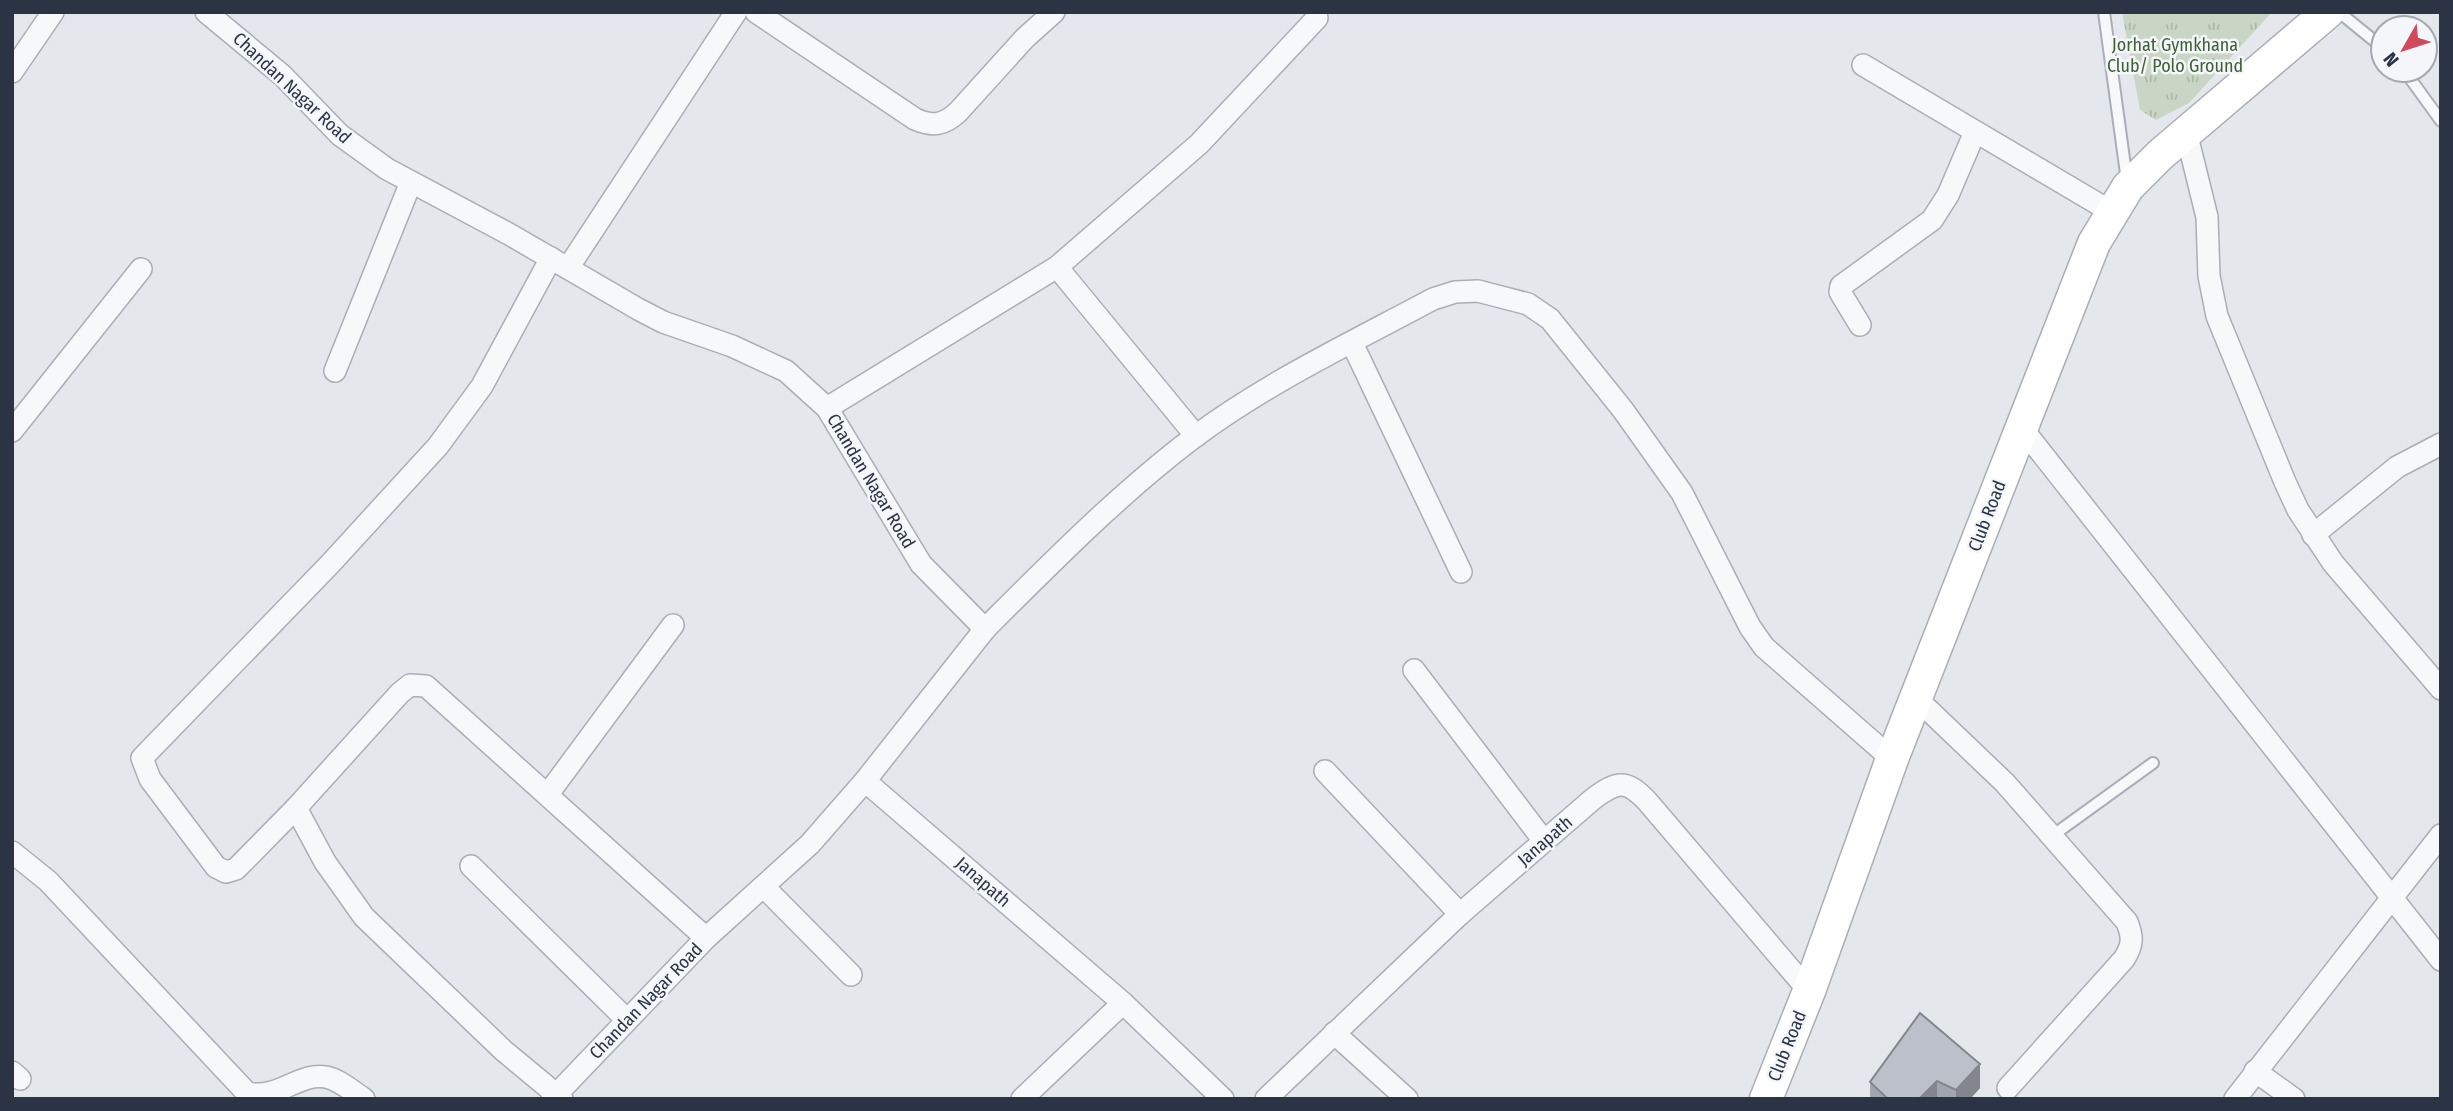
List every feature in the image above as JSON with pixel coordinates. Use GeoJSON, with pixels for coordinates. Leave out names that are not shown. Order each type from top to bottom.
{"type":"FeatureCollection","features":[{"type":"Feature","properties":{"kind":"street"},"geometry":{"type":"LineString","coordinates":[[12,72],[53,12]]}},
{"type":"Feature","properties":{"kind":"street","name":"Chandan Nagar Road"},"geometry":{"type":"LineString","coordinates":[[206,12],[282,75],[340,135],[387,169],[663,321],[732,346],[786,371],[827,408],[921,564],[985,629],[865,781],[810,844],[706,939],[626,1019],[556,1097]]}},
{"type":"Feature","properties":{"kind":"street"},"geometry":{"type":"LineString","coordinates":[[706,939],[426,686],[410,685],[236,869],[226,872],[216,867],[150,779],[142,758],[331,563],[438,446],[482,386],[559,263],[736,12]]}},
{"type":"Feature","properties":{"kind":"street"},"geometry":{"type":"LineString","coordinates":[[756,12],[915,120],[930,125],[947,122],[958,112],[1025,38],[1054,12]]}},
{"type":"Feature","properties":{"kind":"street","name":"Club Road"},"geometry":{"type":"LineString","coordinates":[[1766,1099],[1809,991],[1892,759],[2094,243],[2119,199],[2186,132],[2328,12]]}},
{"type":"Feature","properties":{"kind":"street"},"geometry":{"type":"LineString","coordinates":[[827,408],[1057,267],[1199,144],[1317,18]]}},
{"type":"Feature","properties":{"kind":"street"},"geometry":{"type":"LineString","coordinates":[[1863,65],[1975,132],[2119,199]]}},
{"type":"Feature","properties":{"kind":"street"},"geometry":{"type":"LineString","coordinates":[[1860,326],[1843,298],[1841,286],[1932,220],[1948,195],[1975,132]]}},
{"type":"Feature","properties":{"kind":"street"},"geometry":{"type":"LineString","coordinates":[[2186,132],[2207,217],[2209,276],[2221,328],[2285,482],[2314,535],[2369,608],[2441,689]]}},
{"type":"Feature","properties":{"kind":"street"},"geometry":{"type":"LineString","coordinates":[[335,371],[411,182]]}},
{"type":"Feature","properties":{"kind":"street"},"geometry":{"type":"LineString","coordinates":[[1057,267],[1196,436]]}},
{"type":"Feature","properties":{"kind":"street"},"geometry":{"type":"LineString","coordinates":[[12,431],[141,269]]}},
{"type":"Feature","properties":{"kind":"street"},"geometry":{"type":"LineString","coordinates":[[985,629],[1112,509],[1196,436],[1352,343],[1433,299],[1455,292],[1478,290],[1528,304],[1550,318],[1623,410],[1682,493],[1712,546],[1750,627],[1764,648],[1892,759]]}},
{"type":"Feature","properties":{"kind":"street"},"geometry":{"type":"LineString","coordinates":[[1352,343],[1461,572]]}},
{"type":"Feature","properties":{"kind":"street"},"geometry":{"type":"LineString","coordinates":[[2021,427],[2441,960]]}},
{"type":"Feature","properties":{"kind":"street"},"geometry":{"type":"LineString","coordinates":[[2314,535],[2397,467],[2441,444]]}},
{"type":"Feature","properties":{"kind":"street"},"geometry":{"type":"LineString","coordinates":[[548,794],[673,625]]}},
{"type":"Feature","properties":{"kind":"street"},"geometry":{"type":"LineString","coordinates":[[1414,670],[1544,841]]}},
{"type":"Feature","properties":{"kind":"street"},"geometry":{"type":"LineString","coordinates":[[1916,698],[2005,783],[2127,922],[2132,936],[2132,947],[2124,959],[2008,1088]]}},
{"type":"Feature","properties":{"kind":"street"},"geometry":{"type":"LineString","coordinates":[[1325,771],[1460,914]]}},
{"type":"Feature","properties":{"kind":"street","name":"Janapath"},"geometry":{"type":"LineString","coordinates":[[865,781],[1123,1003],[1223,1099]]}},
{"type":"Feature","properties":{"kind":"street","name":"Janapath"},"geometry":{"type":"LineString","coordinates":[[1266,1099],[1460,914],[1607,788],[1623,783],[1634,787],[1809,991]]}},
{"type":"Feature","properties":{"kind":"street"},"geometry":{"type":"LineString","coordinates":[[296,808],[325,862],[364,917],[556,1097]]}},
{"type":"Feature","properties":{"kind":"street"},"geometry":{"type":"LineString","coordinates":[[2235,1099],[2441,835]]}},
{"type":"Feature","properties":{"kind":"street"},"geometry":{"type":"LineString","coordinates":[[12,852],[48,881],[247,1093],[271,1095],[310,1078],[324,1077],[364,1099]]}},
{"type":"Feature","properties":{"kind":"street"},"geometry":{"type":"LineString","coordinates":[[471,866],[626,1019]]}},
{"type":"Feature","properties":{"kind":"street"},"geometry":{"type":"LineString","coordinates":[[764,887],[851,975]]}},
{"type":"Feature","properties":{"kind":"street"},"geometry":{"type":"LineString","coordinates":[[1022,1099],[1123,1003]]}},
{"type":"Feature","properties":{"kind":"street"},"geometry":{"type":"LineString","coordinates":[[1334,1033],[1407,1099]]}},
{"type":"Feature","properties":{"kind":"street"},"geometry":{"type":"LineString","coordinates":[[2255,1071],[2294,1099]]}},
{"type":"Feature","properties":{"kind":"lane"},"geometry":{"type":"LineString","coordinates":[[2104,12],[2119,199]]}},
{"type":"Feature","properties":{"kind":"lane"},"geometry":{"type":"LineString","coordinates":[[2339,12],[2369,37]]}},
{"type":"Feature","properties":{"kind":"lane"},"geometry":{"type":"LineString","coordinates":[[2414,84],[2441,121]]}},
{"type":"Feature","properties":{"kind":"lane"},"geometry":{"type":"LineString","coordinates":[[2052,835],[2153,763]]}},
{"type":"Feature","properties":{"kind":"green space","name":"Jorhat Gymkhana Club/ Polo Ground"},"geometry":{"type":"Polygon","coordinates":[[[2122,12],[2272,12],[2189,103],[2156,120],[2140,110],[2122,12]]]}},
{"type":"Feature","properties":{"kind":"building"},"geometry":{"type":"Polygon","coordinates":[[[1920,1013],[1980,1064],[1956,1090],[1937,1081],[1919,1099],[1888,1099],[1870,1082],[1920,1013]]]}}]}
